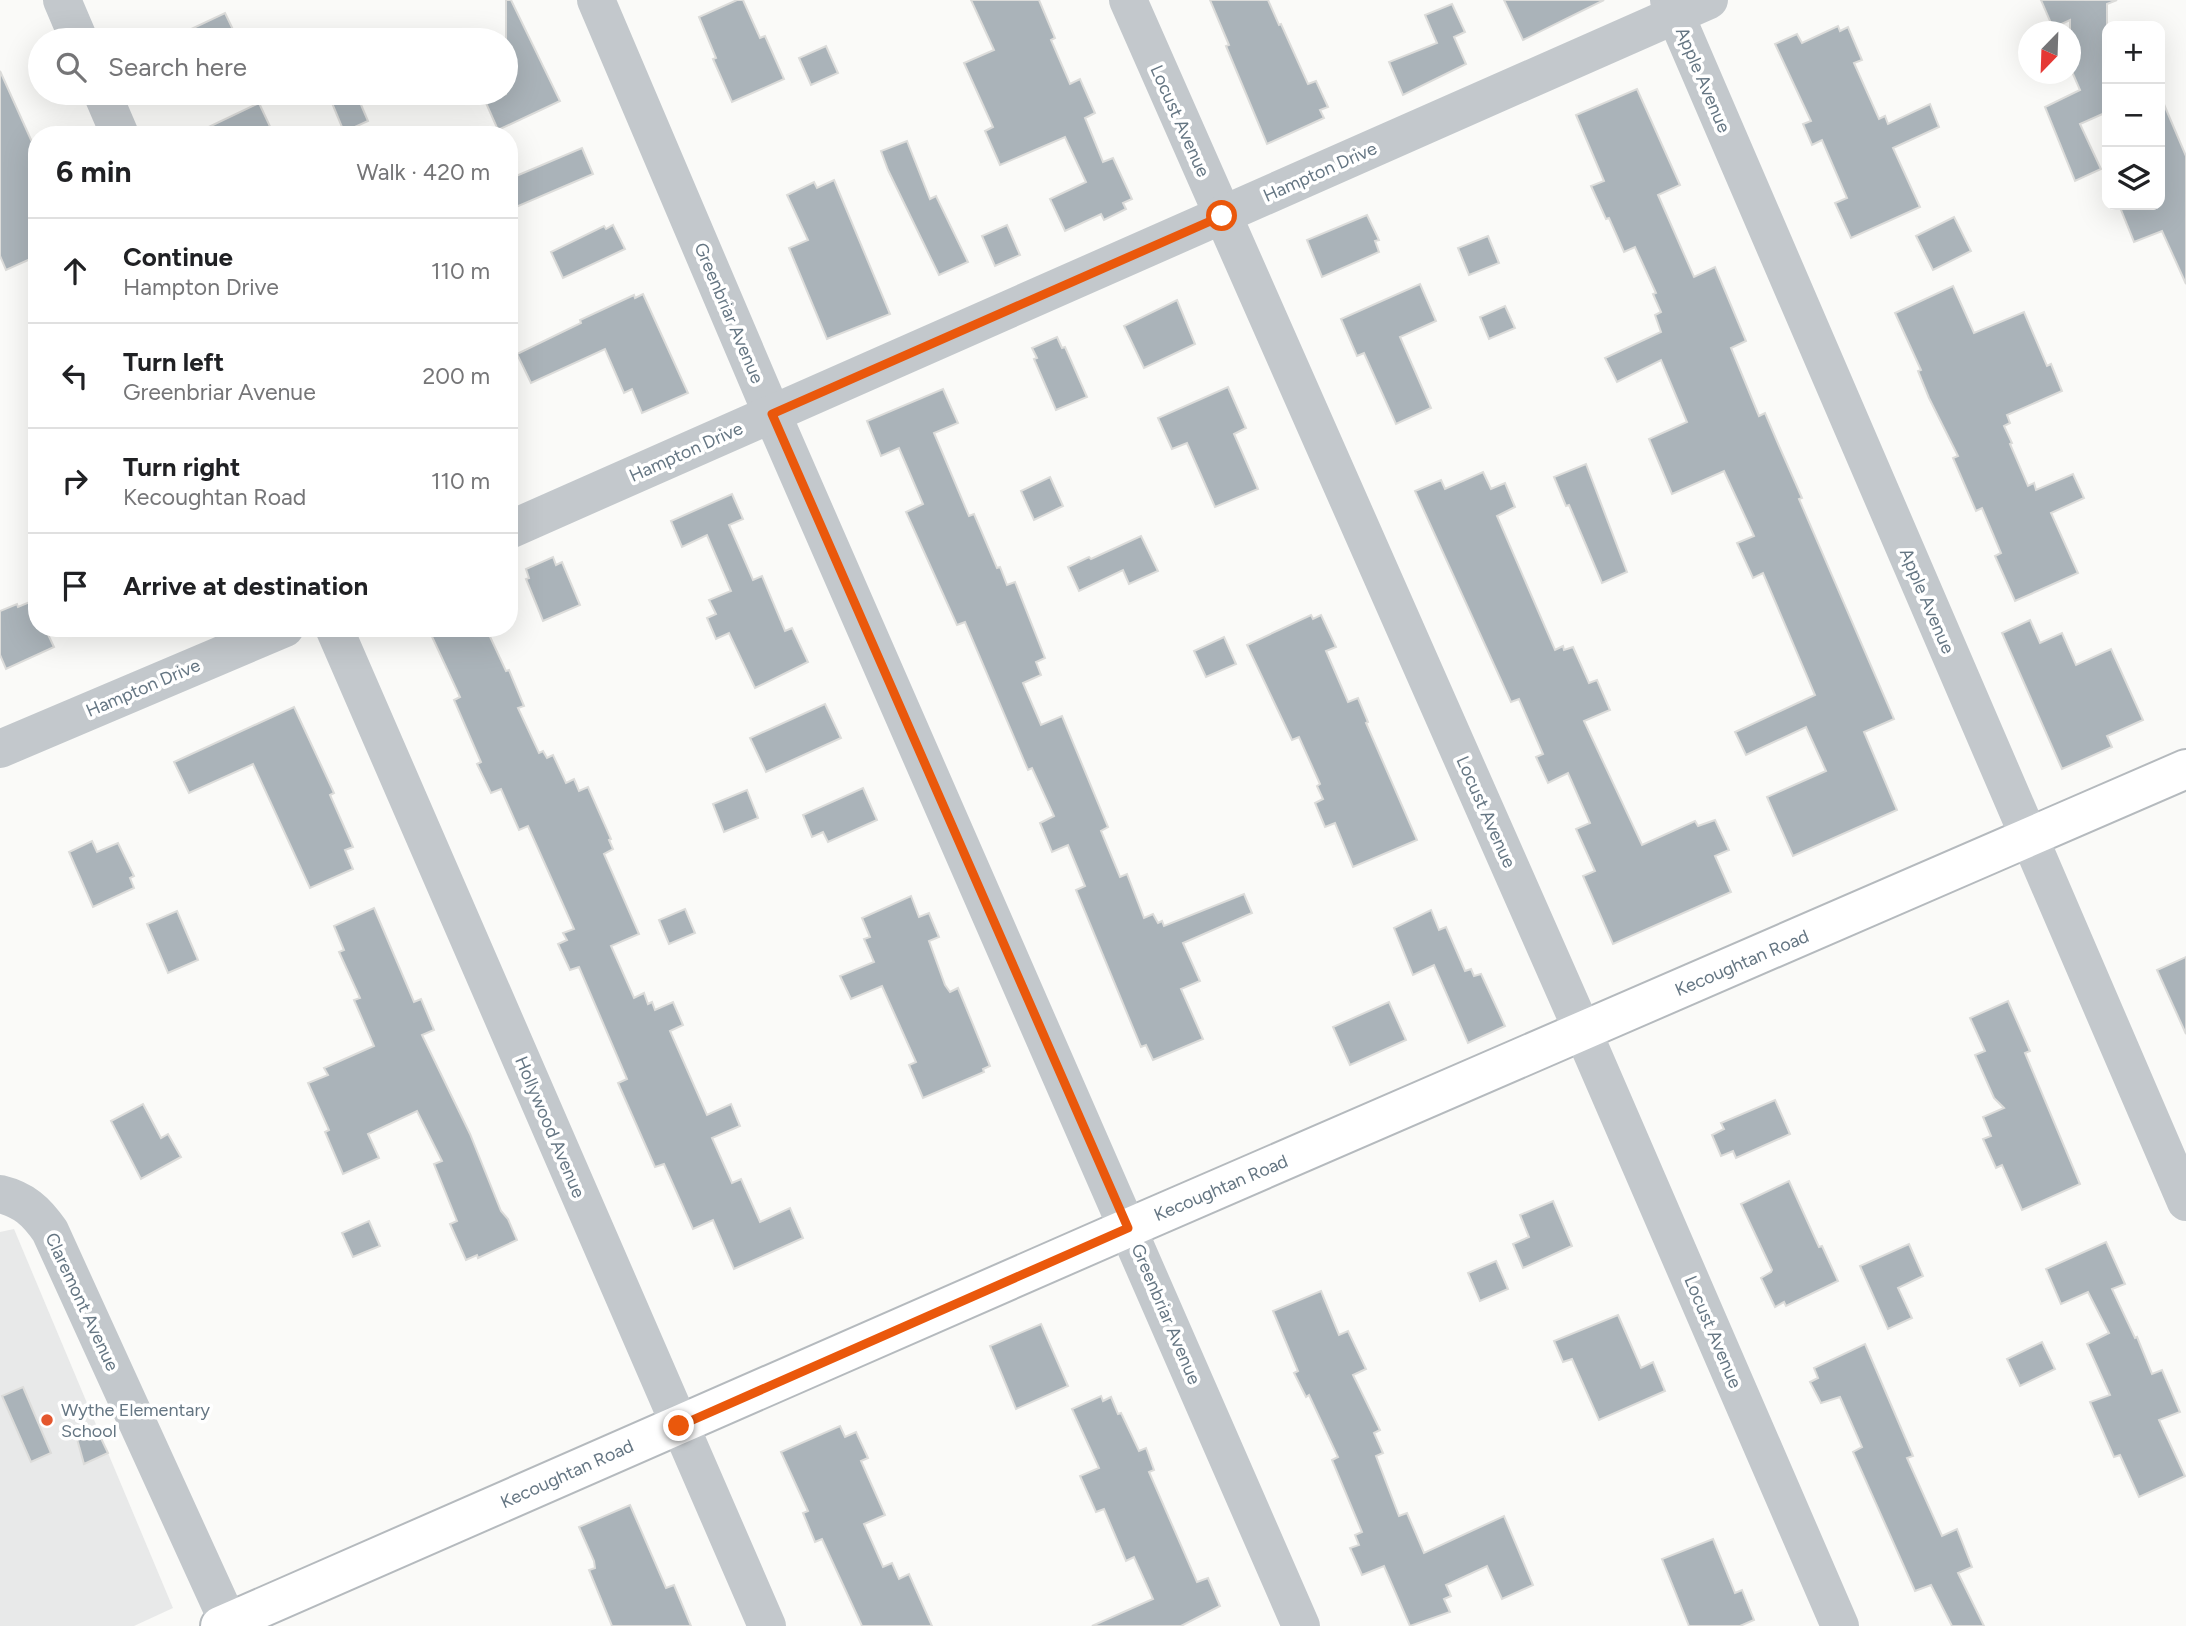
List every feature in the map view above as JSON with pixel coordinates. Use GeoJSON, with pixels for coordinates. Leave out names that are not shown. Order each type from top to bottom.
{"type":"FeatureCollection","features":[{"type":"Feature","properties":{"kind":"main road","name":"Kecoughtan Road"},"geometry":{"type":"LineString","coordinates":[[226,1625],[1128,1228],[2186,769]]}},
{"type":"Feature","properties":{"kind":"street"},"geometry":{"type":"LineString","coordinates":[[62,0],[74,28]]}},
{"type":"Feature","properties":{"kind":"street","name":"Greenbriar Avenue"},"geometry":{"type":"LineString","coordinates":[[596,0],[772,414],[1301,1626]]}},
{"type":"Feature","properties":{"kind":"street","name":"Locust Avenue"},"geometry":{"type":"LineString","coordinates":[[1128,0],[1583,1032],[1840,1626]]}},
{"type":"Feature","properties":{"kind":"street","name":"Hampton Drive"},"geometry":{"type":"LineString","coordinates":[[518,526],[1222,216],[1684,5]]}},
{"type":"Feature","properties":{"kind":"street","name":"Apple Avenue"},"geometry":{"type":"LineString","coordinates":[[1684,5],[2029,838],[2186,1202]]}},
{"type":"Feature","properties":{"kind":"street"},"geometry":{"type":"LineString","coordinates":[[107,105],[116,126]]}},
{"type":"Feature","properties":{"kind":"street","name":"Hampton Drive"},"geometry":{"type":"LineString","coordinates":[[0,749],[264,637]]}},
{"type":"Feature","properties":{"kind":"street","name":"Hollywood Avenue"},"geometry":{"type":"LineString","coordinates":[[338,637],[767,1626]]}},
{"type":"Feature","properties":{"kind":"street","name":"Claremont Avenue"},"geometry":{"type":"LineString","coordinates":[[0,1194],[28,1204],[50,1231],[226,1625]]}},
{"type":"Feature","properties":{"kind":"shaded area","name":"Wythe Elementary School"},"geometry":{"type":"Polygon","coordinates":[[[14,1229],[173,1608],[134,1626],[0,1626],[0,1232],[14,1229]]]}},
{"type":"Feature","properties":{"kind":"building"},"geometry":{"type":"Polygon","coordinates":[[[506,0],[511,0],[560,101],[507,126],[496,126],[487,105],[518,105],[518,28],[506,28],[506,0]]]}},
{"type":"Feature","properties":{"kind":"building"},"geometry":{"type":"Polygon","coordinates":[[[737,0],[743,0],[760,38],[765,36],[784,79],[732,102],[713,59],[716,58],[699,17],[737,0]]]}},
{"type":"Feature","properties":{"kind":"building"},"geometry":{"type":"Polygon","coordinates":[[[971,0],[1039,0],[1055,38],[1051,40],[1070,84],[1080,79],[1095,113],[1085,118],[1103,162],[1113,158],[1132,199],[1123,203],[1126,209],[1104,220],[1101,214],[1065,231],[1050,199],[1086,182],[1065,137],[1000,165],[985,131],[993,127],[964,63],[994,50],[971,0]]]}},
{"type":"Feature","properties":{"kind":"building"},"geometry":{"type":"Polygon","coordinates":[[[1210,0],[1268,0],[1308,84],[1316,81],[1328,107],[1320,110],[1324,118],[1267,144],[1210,0]]]}},
{"type":"Feature","properties":{"kind":"building"},"geometry":{"type":"Polygon","coordinates":[[[1504,0],[1604,0],[1523,40],[1504,0]]]}},
{"type":"Feature","properties":{"kind":"building"},"geometry":{"type":"Polygon","coordinates":[[[2041,0],[2117,0],[2107,4],[2107,21],[2102,21],[2102,114],[2080,124],[2101,169],[2075,181],[2045,107],[2080,90],[2077,84],[2081,84],[2081,21],[2050,21],[2041,0]]]}},
{"type":"Feature","properties":{"kind":"building"},"geometry":{"type":"Polygon","coordinates":[[[1452,4],[1465,32],[1454,37],[1466,64],[1403,95],[1389,62],[1437,43],[1425,15],[1452,4]]]}},
{"type":"Feature","properties":{"kind":"building"},"geometry":{"type":"Polygon","coordinates":[[[225,13],[232,28],[193,28],[225,13]]]}},
{"type":"Feature","properties":{"kind":"building"},"geometry":{"type":"Polygon","coordinates":[[[1838,26],[1840,31],[1848,27],[1862,60],[1854,63],[1879,119],[1885,116],[1888,124],[1930,104],[1939,127],[1893,148],[1920,207],[1851,238],[1835,203],[1847,198],[1822,140],[1812,145],[1803,124],[1811,121],[1775,44],[1797,34],[1802,43],[1838,26]]]}},
{"type":"Feature","properties":{"kind":"building"},"geometry":{"type":"Polygon","coordinates":[[[826,46],[838,73],[811,85],[799,58],[826,46]]]}},
{"type":"Feature","properties":{"kind":"building"},"geometry":{"type":"Polygon","coordinates":[[[0,71],[28,133],[28,260],[6,270],[0,256],[0,71]]]}},
{"type":"Feature","properties":{"kind":"building"},"geometry":{"type":"Polygon","coordinates":[[[1637,89],[1680,185],[1658,195],[1694,277],[1715,267],[1746,341],[1731,348],[1759,416],[1765,413],[1894,719],[1864,732],[1897,810],[1793,856],[1767,797],[1826,771],[1806,727],[1746,755],[1735,732],[1815,695],[1763,573],[1753,578],[1737,543],[1754,536],[1724,471],[1672,494],[1649,439],[1687,422],[1661,360],[1617,382],[1605,358],[1661,332],[1655,315],[1661,312],[1653,294],[1656,293],[1635,247],[1624,252],[1591,186],[1604,181],[1576,115],[1637,89]]]}},
{"type":"Feature","properties":{"kind":"building"},"geometry":{"type":"Polygon","coordinates":[[[260,105],[270,126],[211,126],[260,105]]]}},
{"type":"Feature","properties":{"kind":"building"},"geometry":{"type":"Polygon","coordinates":[[[333,105],[361,105],[368,121],[357,126],[342,126],[333,105]]]}},
{"type":"Feature","properties":{"kind":"building"},"geometry":{"type":"Polygon","coordinates":[[[2165,107],[2186,156],[2186,284],[2162,231],[2134,242],[2121,210],[2165,210],[2165,107]]]}},
{"type":"Feature","properties":{"kind":"building"},"geometry":{"type":"Polygon","coordinates":[[[907,141],[930,199],[936,196],[968,262],[939,275],[881,151],[907,141]]]}},
{"type":"Feature","properties":{"kind":"building"},"geometry":{"type":"Polygon","coordinates":[[[582,148],[593,174],[518,206],[518,175],[582,148]]]}},
{"type":"Feature","properties":{"kind":"building"},"geometry":{"type":"Polygon","coordinates":[[[834,180],[890,314],[827,339],[789,248],[808,240],[787,195],[814,182],[817,188],[834,180]]]}},
{"type":"Feature","properties":{"kind":"building"},"geometry":{"type":"Polygon","coordinates":[[[1367,215],[1379,240],[1375,241],[1379,252],[1322,277],[1307,240],[1367,215]]]}},
{"type":"Feature","properties":{"kind":"building"},"geometry":{"type":"Polygon","coordinates":[[[1954,217],[1971,251],[1933,270],[1916,236],[1954,217]]]}},
{"type":"Feature","properties":{"kind":"building"},"geometry":{"type":"Polygon","coordinates":[[[613,225],[625,249],[563,278],[551,252],[604,226],[606,229],[613,225]]]}},
{"type":"Feature","properties":{"kind":"building"},"geometry":{"type":"Polygon","coordinates":[[[1007,225],[1020,255],[995,266],[982,236],[1007,225]]]}},
{"type":"Feature","properties":{"kind":"building"},"geometry":{"type":"Polygon","coordinates":[[[1488,236],[1499,263],[1469,275],[1458,248],[1488,236]]]}},
{"type":"Feature","properties":{"kind":"building"},"geometry":{"type":"Polygon","coordinates":[[[1420,284],[1436,321],[1400,337],[1431,408],[1396,424],[1364,353],[1357,356],[1341,319],[1420,284]]]}},
{"type":"Feature","properties":{"kind":"building"},"geometry":{"type":"Polygon","coordinates":[[[1953,286],[1974,333],[2024,312],[2047,366],[2051,364],[2062,391],[2007,415],[2010,423],[2004,426],[2028,486],[2034,483],[2036,490],[2073,474],[2084,498],[2051,513],[2078,573],[2015,601],[1995,556],[2001,553],[1982,508],[1976,511],[1953,458],[1958,456],[1929,398],[1918,371],[1921,370],[1895,313],[1953,286]]]}},
{"type":"Feature","properties":{"kind":"building"},"geometry":{"type":"Polygon","coordinates":[[[643,294],[688,393],[642,413],[632,389],[624,393],[605,349],[531,383],[518,354],[581,323],[580,320],[634,295],[635,298],[643,294]]]}},
{"type":"Feature","properties":{"kind":"building"},"geometry":{"type":"Polygon","coordinates":[[[1177,300],[1195,344],[1144,368],[1124,326],[1177,300]]]}},
{"type":"Feature","properties":{"kind":"building"},"geometry":{"type":"Polygon","coordinates":[[[1505,306],[1515,328],[1489,339],[1480,317],[1505,306]]]}},
{"type":"Feature","properties":{"kind":"building"},"geometry":{"type":"Polygon","coordinates":[[[1057,337],[1062,348],[1065,347],[1087,397],[1056,410],[1034,359],[1037,358],[1032,348],[1057,337]]]}},
{"type":"Feature","properties":{"kind":"building"},"geometry":{"type":"Polygon","coordinates":[[[1228,387],[1246,428],[1234,434],[1258,489],[1215,507],[1187,443],[1172,449],[1158,418],[1228,387]]]}},
{"type":"Feature","properties":{"kind":"building"},"geometry":{"type":"Polygon","coordinates":[[[943,389],[958,423],[934,433],[969,516],[974,514],[997,568],[1000,567],[1007,585],[1015,582],[1045,658],[1036,662],[1041,675],[1023,683],[1041,725],[1062,716],[1108,827],[1101,831],[1120,877],[1127,874],[1144,918],[1153,914],[1158,923],[1162,921],[1164,926],[1244,894],[1252,913],[1183,943],[1200,981],[1181,989],[1203,1039],[1153,1060],[1146,1045],[1141,1047],[1076,890],[1085,886],[1068,845],[1052,852],[1040,823],[1054,816],[1032,768],[1028,770],[965,622],[957,625],[906,512],[923,504],[899,448],[881,456],[867,421],[943,389]]]}},
{"type":"Feature","properties":{"kind":"building"},"geometry":{"type":"Polygon","coordinates":[[[1586,464],[1627,572],[1602,583],[1569,505],[1566,506],[1554,477],[1586,464]]]}},
{"type":"Feature","properties":{"kind":"building"},"geometry":{"type":"Polygon","coordinates":[[[1483,472],[1491,489],[1505,483],[1515,507],[1497,516],[1555,650],[1563,646],[1564,650],[1573,647],[1589,683],[1597,680],[1610,710],[1584,721],[1642,845],[1695,821],[1698,826],[1715,820],[1729,850],[1715,856],[1731,892],[1613,944],[1583,876],[1595,871],[1576,829],[1590,823],[1568,773],[1548,783],[1536,757],[1543,754],[1519,699],[1511,702],[1415,491],[1441,480],[1445,489],[1483,472]]]}},
{"type":"Feature","properties":{"kind":"building"},"geometry":{"type":"Polygon","coordinates":[[[1050,477],[1063,506],[1034,520],[1021,491],[1050,477]]]}},
{"type":"Feature","properties":{"kind":"building"},"geometry":{"type":"Polygon","coordinates":[[[732,494],[743,519],[729,525],[753,580],[762,576],[785,631],[792,628],[808,662],[755,688],[729,633],[716,639],[707,618],[716,614],[709,600],[731,591],[707,535],[682,547],[671,521],[732,494]]]}},
{"type":"Feature","properties":{"kind":"building"},"geometry":{"type":"Polygon","coordinates":[[[1141,536],[1158,571],[1129,584],[1123,570],[1079,591],[1068,567],[1141,536]]]}},
{"type":"Feature","properties":{"kind":"building"},"geometry":{"type":"Polygon","coordinates":[[[553,557],[556,565],[562,562],[580,605],[543,621],[526,579],[529,578],[526,569],[553,557]]]}},
{"type":"Feature","properties":{"kind":"building"},"geometry":{"type":"Polygon","coordinates":[[[28,603],[28,637],[49,637],[54,647],[6,669],[0,655],[0,611],[17,604],[18,607],[28,603]]]}},
{"type":"Feature","properties":{"kind":"building"},"geometry":{"type":"Polygon","coordinates":[[[1311,615],[1313,619],[1321,615],[1336,647],[1326,651],[1348,702],[1358,698],[1368,722],[1366,723],[1417,840],[1353,867],[1335,823],[1325,827],[1315,803],[1323,799],[1317,786],[1320,784],[1299,737],[1292,740],[1247,645],[1311,615]]]}},
{"type":"Feature","properties":{"kind":"building"},"geometry":{"type":"Polygon","coordinates":[[[2030,620],[2040,643],[2062,633],[2076,665],[2111,649],[2143,720],[2107,736],[2112,747],[2062,769],[2002,633],[2030,620]]]}},
{"type":"Feature","properties":{"kind":"building"},"geometry":{"type":"Polygon","coordinates":[[[432,637],[490,637],[506,671],[509,670],[524,706],[518,708],[539,753],[543,751],[547,758],[553,755],[566,783],[574,779],[579,791],[588,787],[611,839],[609,840],[613,849],[604,854],[639,934],[611,946],[634,998],[644,993],[648,1004],[652,1002],[655,1010],[673,1002],[683,1025],[670,1031],[707,1115],[731,1104],[740,1126],[712,1138],[732,1183],[741,1179],[760,1222],[790,1208],[803,1238],[734,1269],[713,1220],[693,1229],[664,1164],[655,1167],[618,1083],[627,1079],[579,967],[570,970],[558,944],[567,940],[563,933],[574,929],[528,826],[519,830],[501,789],[491,793],[477,764],[481,762],[454,700],[460,697],[432,637]]]}},
{"type":"Feature","properties":{"kind":"building"},"geometry":{"type":"Polygon","coordinates":[[[1224,637],[1236,664],[1206,677],[1194,651],[1224,637]]]}},
{"type":"Feature","properties":{"kind":"building"},"geometry":{"type":"Polygon","coordinates":[[[825,704],[841,738],[766,772],[750,738],[825,704]]]}},
{"type":"Feature","properties":{"kind":"building"},"geometry":{"type":"Polygon","coordinates":[[[294,707],[334,793],[330,795],[353,847],[345,850],[353,869],[310,888],[253,764],[189,793],[174,762],[294,707]]]}},
{"type":"Feature","properties":{"kind":"building"},"geometry":{"type":"Polygon","coordinates":[[[863,788],[877,820],[828,842],[823,832],[812,837],[803,815],[863,788]]]}},
{"type":"Feature","properties":{"kind":"building"},"geometry":{"type":"Polygon","coordinates":[[[747,790],[758,818],[724,832],[713,804],[747,790]]]}},
{"type":"Feature","properties":{"kind":"building"},"geometry":{"type":"Polygon","coordinates":[[[92,841],[97,852],[118,843],[134,876],[130,878],[134,888],[93,907],[69,852],[92,841]]]}},
{"type":"Feature","properties":{"kind":"building"},"geometry":{"type":"Polygon","coordinates":[[[911,896],[919,917],[929,913],[939,937],[929,941],[945,985],[950,992],[958,988],[990,1066],[983,1069],[984,1072],[923,1098],[909,1065],[916,1062],[882,986],[851,999],[840,976],[874,962],[864,939],[870,937],[862,918],[911,896]]]}},
{"type":"Feature","properties":{"kind":"building"},"geometry":{"type":"Polygon","coordinates":[[[374,908],[414,1002],[421,999],[434,1030],[422,1035],[470,1134],[501,1211],[508,1219],[517,1240],[478,1258],[477,1255],[466,1260],[450,1224],[457,1221],[434,1164],[442,1161],[417,1111],[368,1134],[379,1158],[343,1174],[325,1132],[329,1130],[308,1083],[328,1075],[324,1068],[374,1046],[354,1000],[360,998],[339,952],[344,950],[334,926],[374,908]]]}},
{"type":"Feature","properties":{"kind":"building"},"geometry":{"type":"Polygon","coordinates":[[[685,909],[695,933],[669,944],[659,920],[685,909]]]}},
{"type":"Feature","properties":{"kind":"building"},"geometry":{"type":"Polygon","coordinates":[[[1431,910],[1439,930],[1446,927],[1465,971],[1471,969],[1474,976],[1481,974],[1505,1026],[1468,1043],[1434,965],[1413,975],[1394,928],[1431,910]]]}},
{"type":"Feature","properties":{"kind":"building"},"geometry":{"type":"Polygon","coordinates":[[[177,911],[198,960],[168,973],[147,924],[177,911]]]}},
{"type":"Feature","properties":{"kind":"building"},"geometry":{"type":"Polygon","coordinates":[[[2186,957],[2186,1034],[2157,970],[2186,957]]]}},
{"type":"Feature","properties":{"kind":"building"},"geometry":{"type":"Polygon","coordinates":[[[2008,1001],[2030,1051],[2025,1053],[2080,1184],[2022,1210],[2002,1165],[1996,1168],[1983,1139],[1991,1136],[1983,1117],[2004,1108],[1994,1098],[1975,1055],[1985,1051],[1970,1018],[2008,1001]]]}},
{"type":"Feature","properties":{"kind":"building"},"geometry":{"type":"Polygon","coordinates":[[[1389,1002],[1406,1040],[1350,1065],[1333,1027],[1389,1002]]]}},
{"type":"Feature","properties":{"kind":"building"},"geometry":{"type":"Polygon","coordinates":[[[1775,1100],[1790,1134],[1736,1158],[1733,1151],[1721,1156],[1712,1135],[1724,1129],[1721,1123],[1775,1100]]]}},
{"type":"Feature","properties":{"kind":"building"},"geometry":{"type":"Polygon","coordinates":[[[143,1104],[161,1138],[168,1134],[181,1157],[141,1179],[111,1121],[143,1104]]]}},
{"type":"Feature","properties":{"kind":"building"},"geometry":{"type":"Polygon","coordinates":[[[1789,1181],[1819,1247],[1822,1246],[1838,1281],[1786,1306],[1784,1302],[1775,1307],[1761,1278],[1772,1270],[1741,1204],[1789,1181]]]}},
{"type":"Feature","properties":{"kind":"building"},"geometry":{"type":"Polygon","coordinates":[[[1553,1201],[1572,1246],[1523,1268],[1513,1244],[1529,1237],[1520,1215],[1553,1201]]]}},
{"type":"Feature","properties":{"kind":"building"},"geometry":{"type":"Polygon","coordinates":[[[369,1221],[380,1246],[353,1257],[342,1233],[369,1221]]]}},
{"type":"Feature","properties":{"kind":"building"},"geometry":{"type":"Polygon","coordinates":[[[2106,1242],[2125,1284],[2112,1289],[2135,1338],[2137,1337],[2152,1374],[2162,1370],[2180,1412],[2159,1420],[2185,1476],[2139,1497],[2120,1455],[2114,1457],[2090,1402],[2110,1395],[2087,1344],[2109,1333],[2088,1292],[2061,1304],[2046,1269],[2106,1242]]]}},
{"type":"Feature","properties":{"kind":"building"},"geometry":{"type":"Polygon","coordinates":[[[1909,1244],[1923,1276],[1898,1288],[1912,1318],[1888,1329],[1860,1266],[1909,1244]]]}},
{"type":"Feature","properties":{"kind":"building"},"geometry":{"type":"Polygon","coordinates":[[[1496,1261],[1508,1289],[1480,1301],[1468,1273],[1496,1261]]]}},
{"type":"Feature","properties":{"kind":"building"},"geometry":{"type":"Polygon","coordinates":[[[1321,1291],[1339,1335],[1348,1331],[1366,1369],[1353,1375],[1380,1430],[1374,1433],[1383,1453],[1376,1456],[1399,1516],[1407,1513],[1424,1553],[1504,1516],[1533,1585],[1502,1599],[1487,1566],[1446,1585],[1451,1596],[1444,1599],[1450,1612],[1410,1626],[1384,1566],[1362,1575],[1350,1548],[1359,1545],[1355,1535],[1362,1532],[1332,1460],[1338,1457],[1309,1395],[1306,1397],[1294,1373],[1298,1371],[1273,1311],[1321,1291]]]}},
{"type":"Feature","properties":{"kind":"building"},"geometry":{"type":"Polygon","coordinates":[[[1618,1315],[1641,1368],[1653,1362],[1665,1391],[1599,1420],[1572,1359],[1563,1362],[1554,1341],[1618,1315]]]}},
{"type":"Feature","properties":{"kind":"building"},"geometry":{"type":"Polygon","coordinates":[[[1041,1324],[1068,1386],[1016,1409],[990,1346],[1041,1324]]]}},
{"type":"Feature","properties":{"kind":"building"},"geometry":{"type":"Polygon","coordinates":[[[2042,1342],[2055,1369],[2020,1386],[2007,1359],[2042,1342]]]}},
{"type":"Feature","properties":{"kind":"building"},"geometry":{"type":"Polygon","coordinates":[[[1865,1344],[1913,1456],[1907,1458],[1942,1536],[1957,1529],[1972,1567],[1958,1573],[1984,1626],[1952,1626],[1931,1585],[1915,1591],[1853,1452],[1862,1447],[1840,1397],[1821,1403],[1810,1382],[1818,1378],[1814,1368],[1865,1344]]]}},
{"type":"Feature","properties":{"kind":"building"},"geometry":{"type":"Polygon","coordinates":[[[23,1387],[51,1453],[31,1462],[2,1396],[23,1387]]]}},
{"type":"Feature","properties":{"kind":"building"},"geometry":{"type":"Polygon","coordinates":[[[1101,1396],[1103,1401],[1111,1397],[1139,1451],[1146,1448],[1154,1470],[1149,1472],[1197,1582],[1208,1578],[1220,1606],[1181,1626],[1092,1626],[1153,1599],[1134,1557],[1126,1561],[1104,1509],[1096,1512],[1080,1476],[1099,1468],[1072,1409],[1101,1396]]]}},
{"type":"Feature","properties":{"kind":"building"},"geometry":{"type":"Polygon","coordinates":[[[840,1426],[845,1437],[856,1432],[868,1458],[861,1461],[885,1515],[864,1524],[883,1567],[892,1563],[899,1579],[909,1574],[932,1626],[862,1626],[822,1539],[815,1542],[803,1513],[808,1511],[781,1452],[840,1426]]]}},
{"type":"Feature","properties":{"kind":"building"},"geometry":{"type":"Polygon","coordinates":[[[97,1430],[108,1453],[84,1464],[77,1439],[97,1430]]]}},
{"type":"Feature","properties":{"kind":"building"},"geometry":{"type":"Polygon","coordinates":[[[630,1505],[666,1588],[674,1585],[691,1626],[612,1626],[589,1570],[595,1568],[594,1561],[579,1527],[630,1505]]]}},
{"type":"Feature","properties":{"kind":"building"},"geometry":{"type":"Polygon","coordinates":[[[1713,1539],[1735,1593],[1742,1590],[1754,1620],[1740,1626],[1689,1626],[1662,1559],[1713,1539]]]}},
{"type":"Feature","properties":{"kind":"place","name":"Wythe Elementary School"},"geometry":{"type":"Point","coordinates":[47,1420]}},
{"type":"Feature","properties":{"kind":"route"},"geometry":{"type":"LineString","coordinates":[[679,1426],[1128,1228],[772,414],[1222,216]]}}]}
